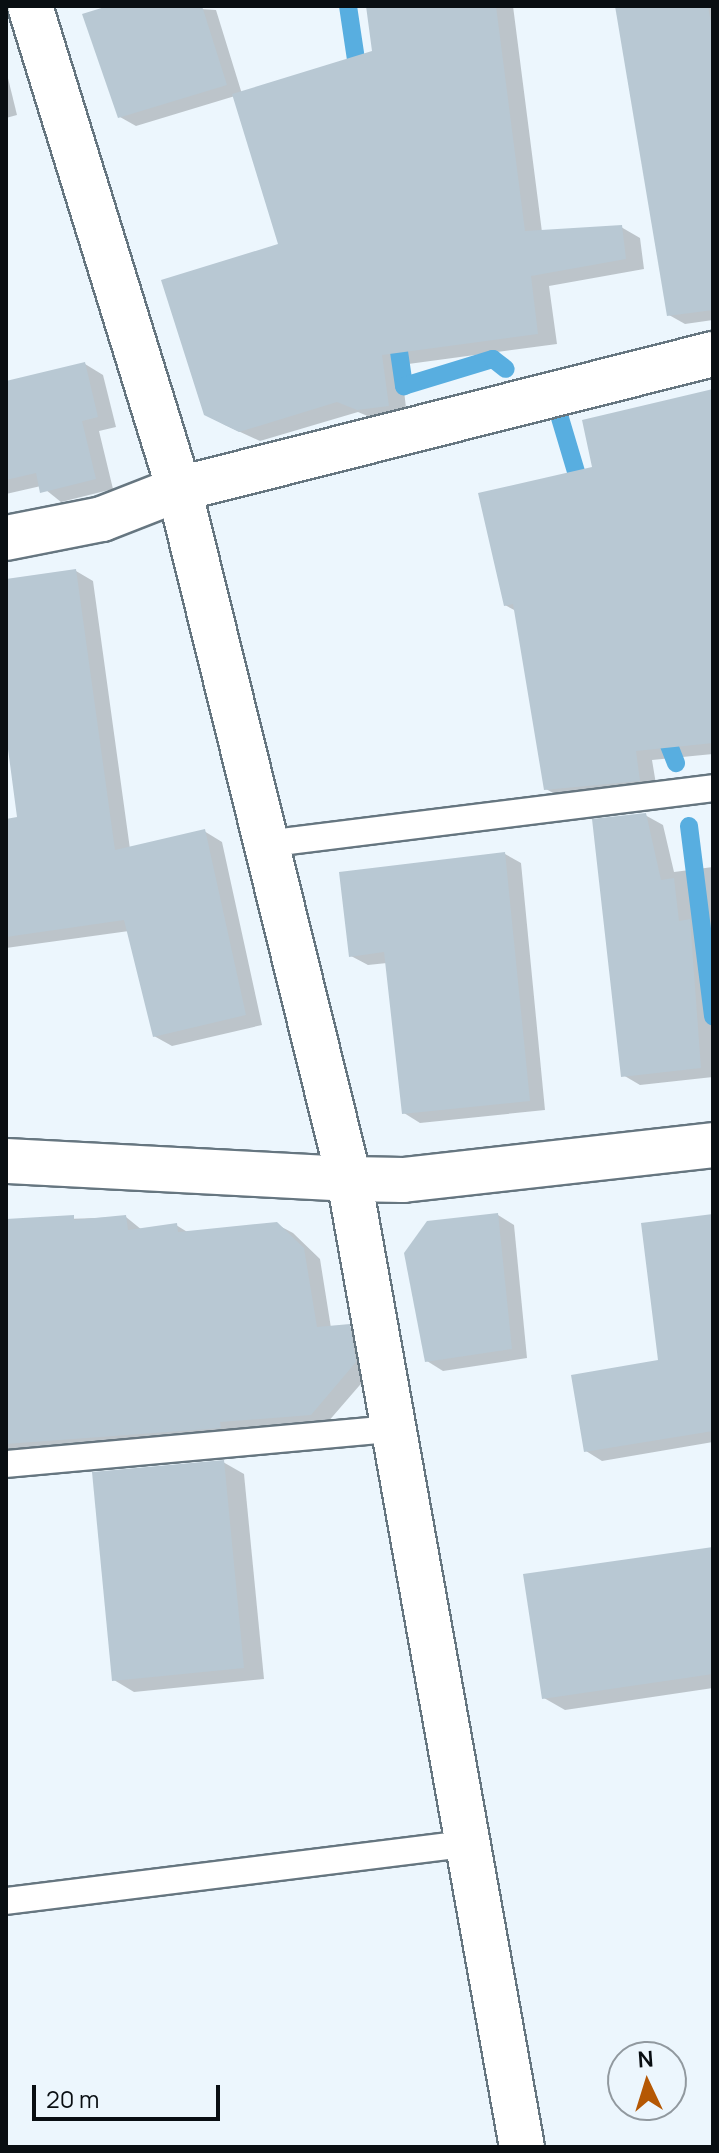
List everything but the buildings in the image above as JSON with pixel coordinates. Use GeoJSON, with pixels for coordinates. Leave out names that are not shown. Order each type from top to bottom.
{"type":"FeatureCollection","features":[{"type":"Feature","properties":{"kind":"street"},"geometry":{"type":"LineString","coordinates":[[30,6],[179,489],[349,1179],[522,2147]]}},
{"type":"Feature","properties":{"kind":"street"},"geometry":{"type":"LineString","coordinates":[[6,538],[102,519],[179,489],[713,354]]}},
{"type":"Feature","properties":{"kind":"street"},"geometry":{"type":"LineString","coordinates":[[6,1161],[403,1180],[713,1145]]}},
{"type":"Feature","properties":{"kind":"lane"},"geometry":{"type":"LineString","coordinates":[[265,844],[713,788]]}},
{"type":"Feature","properties":{"kind":"lane"},"geometry":{"type":"LineString","coordinates":[[6,1464],[392,1429]]}},
{"type":"Feature","properties":{"kind":"lane"},"geometry":{"type":"LineString","coordinates":[[6,1901],[466,1844]]}},
{"type":"Feature","properties":{"kind":"waterway"},"geometry":{"type":"LineString","coordinates":[[348,6],[359,80]]}},
{"type":"Feature","properties":{"kind":"waterway"},"geometry":{"type":"LineString","coordinates":[[396,331],[404,386],[493,359],[506,369]]}},
{"type":"Feature","properties":{"kind":"waterway"},"geometry":{"type":"LineString","coordinates":[[560,418],[582,492]]}},
{"type":"Feature","properties":{"kind":"waterway"},"geometry":{"type":"LineString","coordinates":[[661,725],[676,763]]}},
{"type":"Feature","properties":{"kind":"waterway"},"geometry":{"type":"LineString","coordinates":[[689,826],[713,1016]]}}]}
